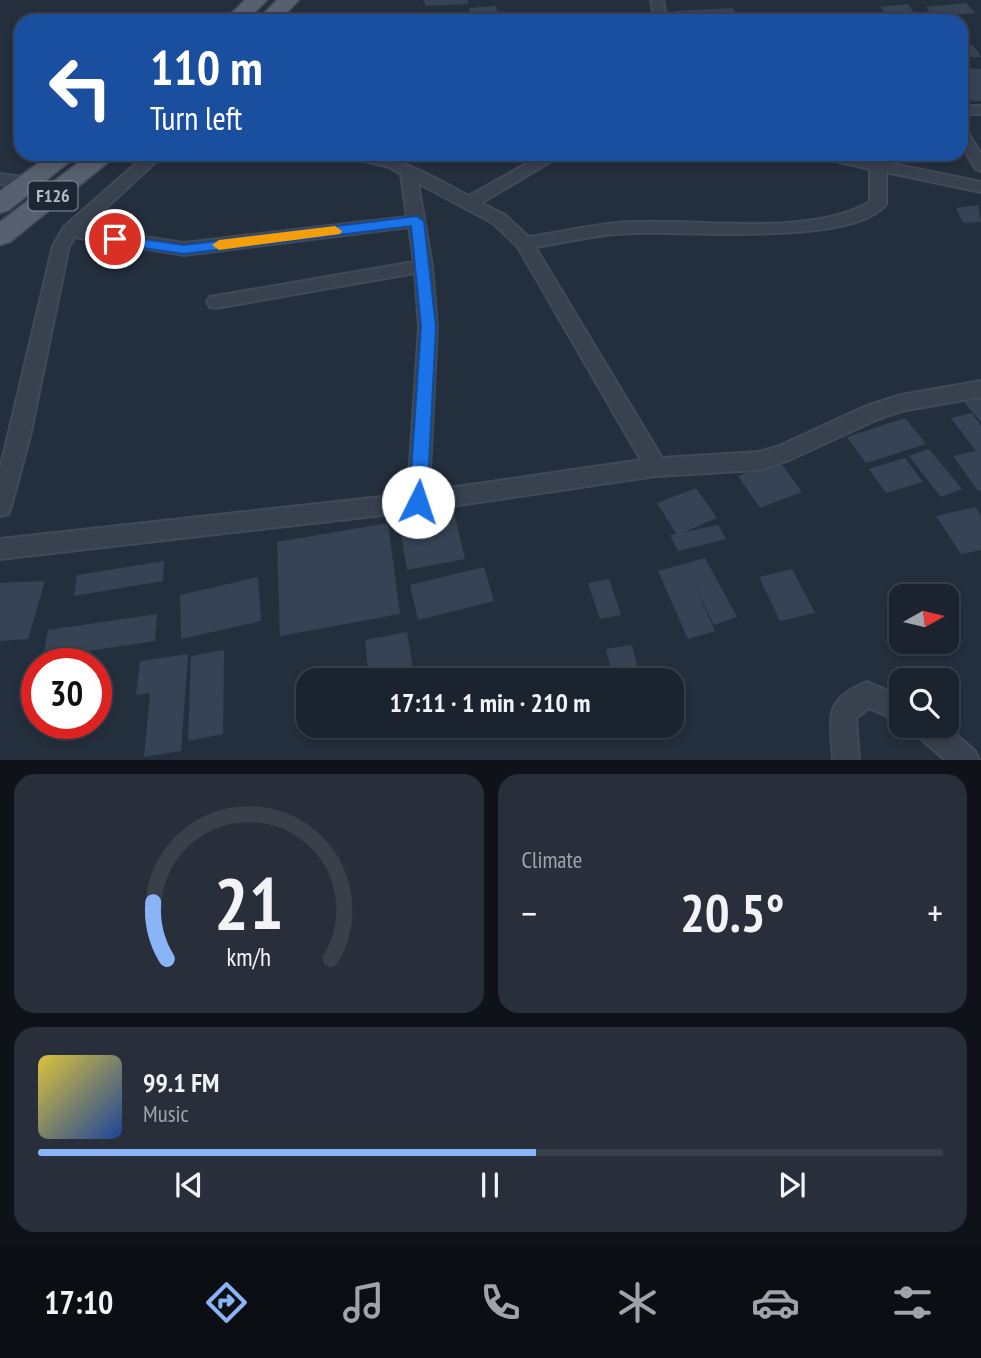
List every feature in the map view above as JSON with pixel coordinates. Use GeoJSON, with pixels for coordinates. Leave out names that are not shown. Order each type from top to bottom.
{"type":"FeatureCollection","features":[{"type":"Feature","properties":{"kind":"main road"},"geometry":{"type":"LineString","coordinates":[[242,14],[257,0]]}},
{"type":"Feature","properties":{"kind":"main road"},"geometry":{"type":"LineString","coordinates":[[274,14],[289,0]]}},
{"type":"Feature","properties":{"kind":"main road","name":"F126"},"geometry":{"type":"LineString","coordinates":[[0,204],[58,161]]}},
{"type":"Feature","properties":{"kind":"main road","name":"F126"},"geometry":{"type":"LineString","coordinates":[[0,236],[97,161]]}},
{"type":"Feature","properties":{"kind":"street"},"geometry":{"type":"LineString","coordinates":[[968,145],[981,166]]}},
{"type":"Feature","properties":{"kind":"street"},"geometry":{"type":"LineString","coordinates":[[0,507],[20,436],[61,246],[70,231],[148,161]]}},
{"type":"Feature","properties":{"kind":"street"},"geometry":{"type":"LineString","coordinates":[[384,161],[499,219],[524,243],[656,467]]}},
{"type":"Feature","properties":{"kind":"street"},"geometry":{"type":"LineString","coordinates":[[469,202],[542,161]]}},
{"type":"Feature","properties":{"kind":"street"},"geometry":{"type":"LineString","coordinates":[[855,161],[981,187]]}},
{"type":"Feature","properties":{"kind":"street"},"geometry":{"type":"LineString","coordinates":[[524,243],[635,227],[724,229],[832,222],[870,212],[878,204],[878,166]]}},
{"type":"Feature","properties":{"kind":"street"},"geometry":{"type":"LineString","coordinates":[[408,171],[423,266],[428,327],[418,502]]}},
{"type":"Feature","properties":{"kind":"street"},"geometry":{"type":"LineString","coordinates":[[0,179],[29,183]]}},
{"type":"Feature","properties":{"kind":"street"},"geometry":{"type":"LineString","coordinates":[[70,231],[184,249],[417,221]]}},
{"type":"Feature","properties":{"kind":"street"},"geometry":{"type":"LineString","coordinates":[[216,302],[423,266]]}},
{"type":"Feature","properties":{"kind":"street"},"geometry":{"type":"LineString","coordinates":[[0,549],[418,502],[656,467],[759,461],[782,454],[871,413],[901,403],[981,389]]}},
{"type":"Feature","properties":{"kind":"street"},"geometry":{"type":"LineString","coordinates":[[846,760],[843,712],[867,694],[889,704]]}},
{"type":"Feature","properties":{"kind":"street"},"geometry":{"type":"LineString","coordinates":[[940,738],[966,760]]}},
{"type":"Feature","properties":{"kind":"building"},"geometry":{"type":"Polygon","coordinates":[[[423,0],[468,0],[468,4],[426,6],[423,0]]]}},
{"type":"Feature","properties":{"kind":"building"},"geometry":{"type":"Polygon","coordinates":[[[966,3],[975,13],[931,14],[926,7],[966,3]]]}},
{"type":"Feature","properties":{"kind":"building"},"geometry":{"type":"Polygon","coordinates":[[[908,4],[915,14],[887,14],[880,7],[908,4]]]}},
{"type":"Feature","properties":{"kind":"building"},"geometry":{"type":"Polygon","coordinates":[[[496,6],[498,14],[470,14],[469,8],[496,6]]]}},
{"type":"Feature","properties":{"kind":"building"},"geometry":{"type":"Polygon","coordinates":[[[733,8],[736,14],[675,14],[674,11],[733,8]]]}},
{"type":"Feature","properties":{"kind":"building"},"geometry":{"type":"Polygon","coordinates":[[[968,45],[973,45],[981,57],[968,57],[968,45]]]}},
{"type":"Feature","properties":{"kind":"building"},"geometry":{"type":"Polygon","coordinates":[[[968,68],[981,69],[981,101],[971,101],[968,68]]]}},
{"type":"Feature","properties":{"kind":"building"},"geometry":{"type":"Polygon","coordinates":[[[978,205],[981,222],[963,223],[956,208],[978,205]]]}},
{"type":"Feature","properties":{"kind":"building"},"geometry":{"type":"Polygon","coordinates":[[[981,394],[981,422],[962,400],[981,394]]]}},
{"type":"Feature","properties":{"kind":"building"},"geometry":{"type":"Polygon","coordinates":[[[972,413],[981,426],[981,490],[978,491],[953,456],[976,451],[951,418],[972,413]]]}},
{"type":"Feature","properties":{"kind":"building"},"geometry":{"type":"Polygon","coordinates":[[[905,418],[926,444],[866,463],[847,437],[905,418]]]}},
{"type":"Feature","properties":{"kind":"building"},"geometry":{"type":"Polygon","coordinates":[[[929,449],[962,489],[941,497],[909,456],[929,449]]]}},
{"type":"Feature","properties":{"kind":"building"},"geometry":{"type":"Polygon","coordinates":[[[905,458],[923,482],[886,493],[869,469],[905,458]]]}},
{"type":"Feature","properties":{"kind":"building"},"geometry":{"type":"Polygon","coordinates":[[[779,460],[802,492],[760,508],[738,476],[779,460]]]}},
{"type":"Feature","properties":{"kind":"building"},"geometry":{"type":"Polygon","coordinates":[[[696,488],[717,518],[677,535],[657,503],[696,488]]]}},
{"type":"Feature","properties":{"kind":"building"},"geometry":{"type":"Polygon","coordinates":[[[975,507],[981,516],[981,550],[961,554],[936,516],[975,507]]]}},
{"type":"Feature","properties":{"kind":"building"},"geometry":{"type":"Polygon","coordinates":[[[454,513],[465,559],[407,570],[399,523],[454,513]]]}},
{"type":"Feature","properties":{"kind":"building"},"geometry":{"type":"Polygon","coordinates":[[[388,523],[400,614],[280,636],[277,542],[388,523]]]}},
{"type":"Feature","properties":{"kind":"building"},"geometry":{"type":"Polygon","coordinates":[[[718,525],[726,539],[678,551],[670,535],[718,525]]]}},
{"type":"Feature","properties":{"kind":"building"},"geometry":{"type":"Polygon","coordinates":[[[705,558],[737,617],[714,625],[695,586],[715,631],[688,639],[658,571],[705,558]]]}},
{"type":"Feature","properties":{"kind":"building"},"geometry":{"type":"Polygon","coordinates":[[[164,561],[163,581],[74,596],[77,575],[164,561]]]}},
{"type":"Feature","properties":{"kind":"building"},"geometry":{"type":"Polygon","coordinates":[[[484,567],[494,601],[418,620],[410,585],[484,567]]]}},
{"type":"Feature","properties":{"kind":"building"},"geometry":{"type":"Polygon","coordinates":[[[792,569],[815,613],[780,621],[759,577],[792,569]]]}},
{"type":"Feature","properties":{"kind":"building"},"geometry":{"type":"Polygon","coordinates":[[[258,577],[261,621],[181,639],[180,595],[258,577]]]}},
{"type":"Feature","properties":{"kind":"building"},"geometry":{"type":"Polygon","coordinates":[[[609,579],[621,615],[600,619],[588,583],[609,579]]]}},
{"type":"Feature","properties":{"kind":"building"},"geometry":{"type":"Polygon","coordinates":[[[45,581],[28,639],[0,641],[0,583],[45,581]]]}},
{"type":"Feature","properties":{"kind":"building"},"geometry":{"type":"Polygon","coordinates":[[[157,614],[155,641],[109,648],[45,648],[48,630],[157,614]]]}},
{"type":"Feature","properties":{"kind":"building"},"geometry":{"type":"Polygon","coordinates":[[[407,632],[413,668],[368,668],[365,640],[407,632]]]}},
{"type":"Feature","properties":{"kind":"building"},"geometry":{"type":"Polygon","coordinates":[[[632,645],[638,668],[611,668],[606,649],[632,645]]]}},
{"type":"Feature","properties":{"kind":"building"},"geometry":{"type":"Polygon","coordinates":[[[224,650],[223,734],[188,741],[191,656],[224,650]]]}},
{"type":"Feature","properties":{"kind":"building"},"geometry":{"type":"Polygon","coordinates":[[[188,654],[181,751],[144,757],[150,693],[136,695],[140,661],[188,654]]]}},
{"type":"Feature","properties":{"kind":"slow traffic"},"geometry":{"type":"LineString","coordinates":[[219,245],[335,231]]}},
{"type":"Feature","properties":{"kind":"route"},"geometry":{"type":"LineString","coordinates":[[115,239],[161,248],[184,249],[417,221],[428,327],[418,502]]}}]}
